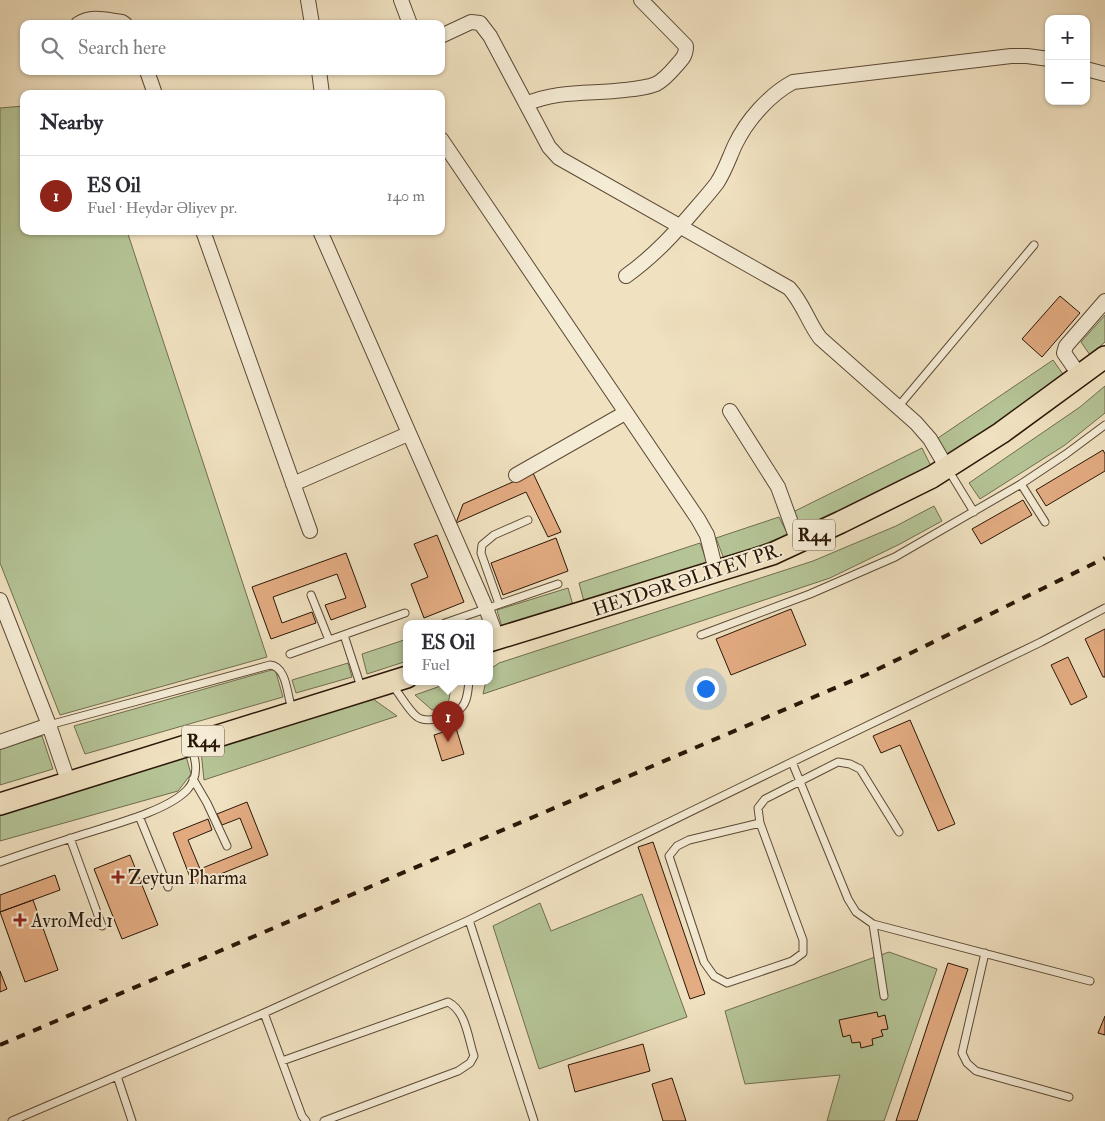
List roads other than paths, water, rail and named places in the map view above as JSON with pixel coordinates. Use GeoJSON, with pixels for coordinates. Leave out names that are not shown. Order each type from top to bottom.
{"type":"FeatureCollection","features":[{"type":"Feature","properties":{"kind":"main road","name":"HEYDƏR ƏLIYEV PR."},"geometry":{"type":"LineString","coordinates":[[493,644],[776,563],[847,531],[936,486],[949,472],[1105,357]]}},
{"type":"Feature","properties":{"kind":"main road","name":"HEYDƏR ƏLIYEV PR."},"geometry":{"type":"LineString","coordinates":[[493,644],[772,554],[932,477],[949,472],[1008,441],[1105,370]]}},
{"type":"Feature","properties":{"kind":"main road","name":"R44"},"geometry":{"type":"LineString","coordinates":[[0,792],[403,667]]}},
{"type":"Feature","properties":{"kind":"main road","name":"R44"},"geometry":{"type":"LineString","coordinates":[[0,804],[399,680]]}},
{"type":"Feature","properties":{"kind":"street"},"geometry":{"type":"LineString","coordinates":[[308,0],[311,20]]}},
{"type":"Feature","properties":{"kind":"street"},"geometry":{"type":"LineString","coordinates":[[401,0],[408,20]]}},
{"type":"Feature","properties":{"kind":"street"},"geometry":{"type":"LineString","coordinates":[[526,104],[538,98],[552,95],[644,88],[656,84],[666,77],[686,55],[686,46],[641,0]]}},
{"type":"Feature","properties":{"kind":"street"},"geometry":{"type":"LineString","coordinates":[[84,20],[92,18],[107,20]]}},
{"type":"Feature","properties":{"kind":"street"},"geometry":{"type":"LineString","coordinates":[[445,34],[471,22],[480,23],[490,36],[549,147],[559,158],[789,288],[797,297],[820,338],[916,423],[930,439],[949,472]]}},
{"type":"Feature","properties":{"kind":"street"},"geometry":{"type":"LineString","coordinates":[[626,276],[648,260],[681,226],[716,184],[744,128],[778,90],[794,82],[1011,56],[1045,58]]}},
{"type":"Feature","properties":{"kind":"street"},"geometry":{"type":"LineString","coordinates":[[1090,70],[1105,74]]}},
{"type":"Feature","properties":{"kind":"street"},"geometry":{"type":"LineString","coordinates":[[148,75],[154,90]]}},
{"type":"Feature","properties":{"kind":"street"},"geometry":{"type":"LineString","coordinates":[[320,75],[321,90]]}},
{"type":"Feature","properties":{"kind":"street"},"geometry":{"type":"LineString","coordinates":[[445,145],[698,518],[707,535],[716,571]]}},
{"type":"Feature","properties":{"kind":"street"},"geometry":{"type":"LineString","coordinates":[[204,235],[310,531]]}},
{"type":"Feature","properties":{"kind":"street"},"geometry":{"type":"LineString","coordinates":[[322,235],[408,434],[492,606],[492,620]]}},
{"type":"Feature","properties":{"kind":"street"},"geometry":{"type":"LineString","coordinates":[[1080,376],[1064,353],[1066,346],[1105,301]]}},
{"type":"Feature","properties":{"kind":"street"},"geometry":{"type":"LineString","coordinates":[[730,411],[778,487],[798,542]]}},
{"type":"Feature","properties":{"kind":"street"},"geometry":{"type":"LineString","coordinates":[[516,474],[625,413]]}},
{"type":"Feature","properties":{"kind":"street"},"geometry":{"type":"LineString","coordinates":[[293,484],[408,434]]}},
{"type":"Feature","properties":{"kind":"street"},"geometry":{"type":"LineString","coordinates":[[0,600],[65,772]]}},
{"type":"Feature","properties":{"kind":"street"},"geometry":{"type":"LineString","coordinates":[[0,742],[49,726]]}},
{"type":"Feature","properties":{"kind":"lane"},"geometry":{"type":"LineString","coordinates":[[898,407],[1034,245]]}},
{"type":"Feature","properties":{"kind":"lane"},"geometry":{"type":"LineString","coordinates":[[700,635],[810,594],[895,557],[1021,484],[1105,425]]}},
{"type":"Feature","properties":{"kind":"lane"},"geometry":{"type":"LineString","coordinates":[[949,472],[974,512]]}},
{"type":"Feature","properties":{"kind":"lane"},"geometry":{"type":"LineString","coordinates":[[1021,484],[1045,522]]}},
{"type":"Feature","properties":{"kind":"lane"},"geometry":{"type":"LineString","coordinates":[[492,606],[481,553],[482,545],[494,535],[528,520]]}},
{"type":"Feature","properties":{"kind":"lane"},"geometry":{"type":"LineString","coordinates":[[453,620],[558,584]]}},
{"type":"Feature","properties":{"kind":"lane"},"geometry":{"type":"LineString","coordinates":[[311,595],[329,640]]}},
{"type":"Feature","properties":{"kind":"lane"},"geometry":{"type":"LineString","coordinates":[[12,1121],[264,1013],[469,920],[1041,642],[1105,608]]}},
{"type":"Feature","properties":{"kind":"lane"},"geometry":{"type":"LineString","coordinates":[[290,654],[405,613]]}},
{"type":"Feature","properties":{"kind":"lane"},"geometry":{"type":"LineString","coordinates":[[344,635],[359,681]]}},
{"type":"Feature","properties":{"kind":"lane"},"geometry":{"type":"LineString","coordinates":[[49,726],[270,665],[276,666],[280,670],[290,702]]}},
{"type":"Feature","properties":{"kind":"lane"},"geometry":{"type":"LineString","coordinates":[[399,680],[416,716],[423,720],[433,720],[456,713],[466,701],[468,685]]}},
{"type":"Feature","properties":{"kind":"lane"},"geometry":{"type":"LineString","coordinates":[[0,862],[139,816],[174,800],[187,790],[197,767],[190,745]]}},
{"type":"Feature","properties":{"kind":"lane"},"geometry":{"type":"LineString","coordinates":[[792,762],[848,899],[856,912],[873,924],[1090,981]]}},
{"type":"Feature","properties":{"kind":"lane"},"geometry":{"type":"LineString","coordinates":[[760,822],[689,840],[677,846],[670,856],[704,962],[714,976],[727,983],[792,961],[803,953],[803,940],[760,822],[758,808],[765,799],[838,762],[850,764],[860,769],[899,832]]}},
{"type":"Feature","properties":{"kind":"lane"},"geometry":{"type":"LineString","coordinates":[[193,779],[207,803],[226,846]]}},
{"type":"Feature","properties":{"kind":"lane"},"geometry":{"type":"LineString","coordinates":[[139,816],[168,887]]}},
{"type":"Feature","properties":{"kind":"lane"},"geometry":{"type":"LineString","coordinates":[[70,838],[102,926]]}},
{"type":"Feature","properties":{"kind":"lane"},"geometry":{"type":"LineString","coordinates":[[469,920],[534,1121]]}},
{"type":"Feature","properties":{"kind":"lane"},"geometry":{"type":"LineString","coordinates":[[873,924],[884,996]]}},
{"type":"Feature","properties":{"kind":"lane"},"geometry":{"type":"LineString","coordinates":[[985,953],[962,1053],[967,1063],[976,1071],[1069,1097]]}},
{"type":"Feature","properties":{"kind":"lane"},"geometry":{"type":"LineString","coordinates":[[282,1061],[448,1002],[455,1006],[463,1018],[474,1056],[470,1063],[458,1071],[324,1121]]}},
{"type":"Feature","properties":{"kind":"lane"},"geometry":{"type":"LineString","coordinates":[[264,1013],[302,1116],[306,1121]]}},
{"type":"Feature","properties":{"kind":"lane"},"geometry":{"type":"LineString","coordinates":[[117,1076],[132,1121]]}},
{"type":"Feature","properties":{"kind":"railway"},"geometry":{"type":"LineString","coordinates":[[0,1045],[870,673],[1105,558]]}},
{"type":"Feature","properties":{"kind":"place","name":"ES Oil"},"geometry":{"type":"Point","coordinates":[448,742]}},
{"type":"Feature","properties":{"kind":"place","name":"Zeytun Pharma"},"geometry":{"type":"Point","coordinates":[118,877]}},
{"type":"Feature","properties":{"kind":"place","name":"AvroMed 1"},"geometry":{"type":"Point","coordinates":[20,920]}}]}
